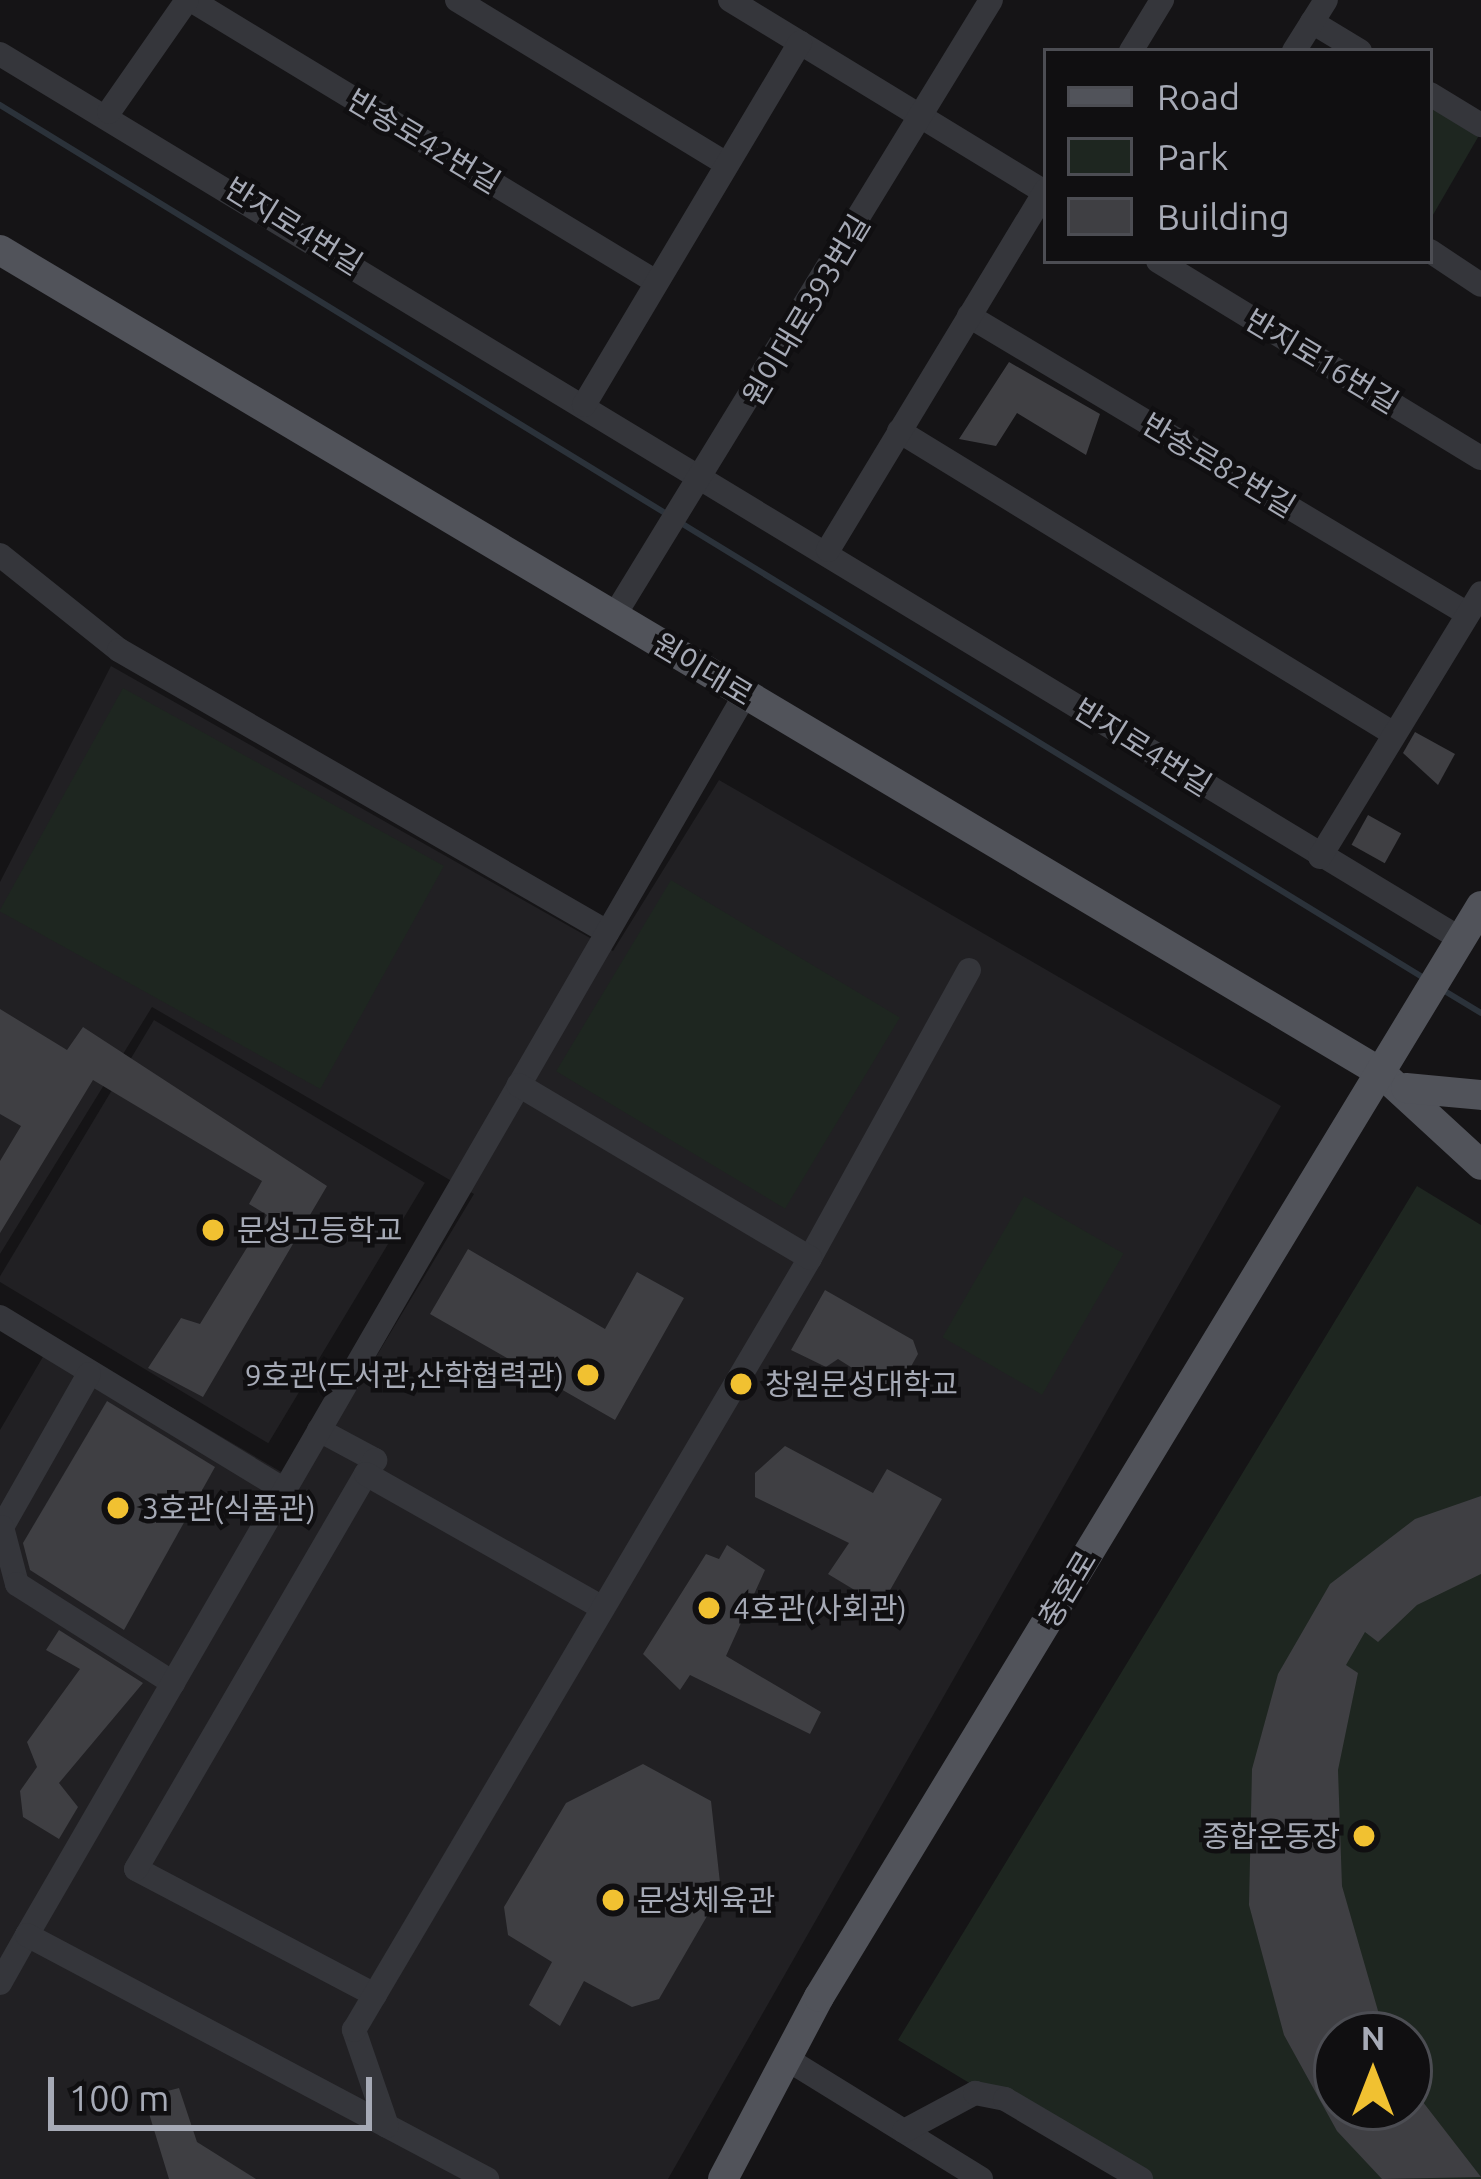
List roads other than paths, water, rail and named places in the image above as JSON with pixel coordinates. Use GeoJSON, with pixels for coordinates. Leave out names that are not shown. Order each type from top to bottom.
{"type":"FeatureCollection","features":[{"type":"Feature","properties":{"kind":"main road","name":"원이대로"},"geometry":{"type":"LineString","coordinates":[[0,250],[1393,1080],[1449,1145],[1481,1166]]}},
{"type":"Feature","properties":{"kind":"main road"},"geometry":{"type":"LineString","coordinates":[[1458,945],[1481,906]]}},
{"type":"Feature","properties":{"kind":"main road","name":"충혼로"},"geometry":{"type":"LineString","coordinates":[[723,2179],[787,2059],[1393,1080],[1422,1005],[1458,945]]}},
{"type":"Feature","properties":{"kind":"main road","name":"원이대로"},"geometry":{"type":"LineString","coordinates":[[1393,1080],[1481,1095]]}},
{"type":"Feature","properties":{"kind":"street","name":"반송로42번길"},"geometry":{"type":"LineString","coordinates":[[109,112],[189,0],[656,282]]}},
{"type":"Feature","properties":{"kind":"street"},"geometry":{"type":"LineString","coordinates":[[457,0],[725,163]]}},
{"type":"Feature","properties":{"kind":"street"},"geometry":{"type":"LineString","coordinates":[[730,0],[1043,190]]}},
{"type":"Feature","properties":{"kind":"street","name":"원이대로393번길"},"geometry":{"type":"LineString","coordinates":[[614,616],[706,476],[991,0]]}},
{"type":"Feature","properties":{"kind":"street"},"geometry":{"type":"LineString","coordinates":[[1133,48],[1162,0]]}},
{"type":"Feature","properties":{"kind":"street"},"geometry":{"type":"LineString","coordinates":[[1296,48],[1326,0]]}},
{"type":"Feature","properties":{"kind":"street"},"geometry":{"type":"LineString","coordinates":[[1312,22],[1355,48]]}},
{"type":"Feature","properties":{"kind":"street"},"geometry":{"type":"LineString","coordinates":[[584,405],[800,43]]}},
{"type":"Feature","properties":{"kind":"street","name":"반지로4번길"},"geometry":{"type":"LineString","coordinates":[[0,54],[109,112],[828,550],[1458,945]]}},
{"type":"Feature","properties":{"kind":"street"},"geometry":{"type":"LineString","coordinates":[[1433,96],[1481,125]]}},
{"type":"Feature","properties":{"kind":"street"},"geometry":{"type":"LineString","coordinates":[[828,550],[1043,197]]}},
{"type":"Feature","properties":{"kind":"street"},"geometry":{"type":"LineString","coordinates":[[1433,253],[1481,285]]}},
{"type":"Feature","properties":{"kind":"street","name":"반지로16번길"},"geometry":{"type":"LineString","coordinates":[[1165,264],[1481,458]]}},
{"type":"Feature","properties":{"kind":"street","name":"반송로82번길"},"geometry":{"type":"LineString","coordinates":[[970,316],[1474,604],[1320,857]]}},
{"type":"Feature","properties":{"kind":"street"},"geometry":{"type":"LineString","coordinates":[[899,431],[1394,734]]}},
{"type":"Feature","properties":{"kind":"street"},"geometry":{"type":"LineString","coordinates":[[0,555],[119,650],[608,932]]}},
{"type":"Feature","properties":{"kind":"street"},"geometry":{"type":"LineString","coordinates":[[0,1983],[746,695]]}},
{"type":"Feature","properties":{"kind":"street"},"geometry":{"type":"LineString","coordinates":[[387,2126],[354,2030],[810,1258],[969,970]]}},
{"type":"Feature","properties":{"kind":"street"},"geometry":{"type":"LineString","coordinates":[[519,1085],[810,1258]]}},
{"type":"Feature","properties":{"kind":"street"},"geometry":{"type":"LineString","coordinates":[[0,1317],[285,1490]]}},
{"type":"Feature","properties":{"kind":"street"},"geometry":{"type":"LineString","coordinates":[[89,1374],[2,1527],[16,1584],[173,1683]]}},
{"type":"Feature","properties":{"kind":"street"},"geometry":{"type":"LineString","coordinates":[[319,1430],[374,1460],[136,1870],[374,1995]]}},
{"type":"Feature","properties":{"kind":"street"},"geometry":{"type":"LineString","coordinates":[[366,1474],[603,1608]]}},
{"type":"Feature","properties":{"kind":"street"},"geometry":{"type":"LineString","coordinates":[[27,1935],[487,2179]]}},
{"type":"Feature","properties":{"kind":"street"},"geometry":{"type":"LineString","coordinates":[[787,2059],[981,2179]]}},
{"type":"Feature","properties":{"kind":"street"},"geometry":{"type":"LineString","coordinates":[[904,2132],[975,2093],[1005,2099],[1103,2169],[1141,2179]]}},
{"type":"Feature","properties":{"kind":"waterway"},"geometry":{"type":"LineString","coordinates":[[0,105],[670,516]]}},
{"type":"Feature","properties":{"kind":"waterway"},"geometry":{"type":"LineString","coordinates":[[681,523],[1427,980]]}},
{"type":"Feature","properties":{"kind":"waterway"},"geometry":{"type":"LineString","coordinates":[[1443,990],[1481,1013]]}},
{"type":"Feature","properties":{"kind":"place","name":"문성고등학교"},"geometry":{"type":"Point","coordinates":[213,1230]}},
{"type":"Feature","properties":{"kind":"place","name":"9호관(도서관,산학협력관)"},"geometry":{"type":"Point","coordinates":[588,1375]}},
{"type":"Feature","properties":{"kind":"place","name":"창원문성대학교"},"geometry":{"type":"Point","coordinates":[741,1384]}},
{"type":"Feature","properties":{"kind":"place","name":"3호관(식품관)"},"geometry":{"type":"Point","coordinates":[118,1508]}},
{"type":"Feature","properties":{"kind":"place","name":"4호관(사회관)"},"geometry":{"type":"Point","coordinates":[709,1608]}},
{"type":"Feature","properties":{"kind":"place","name":"종합운동장"},"geometry":{"type":"Point","coordinates":[1364,1836]}},
{"type":"Feature","properties":{"kind":"place","name":"문성체육관"},"geometry":{"type":"Point","coordinates":[613,1900]}}]}
